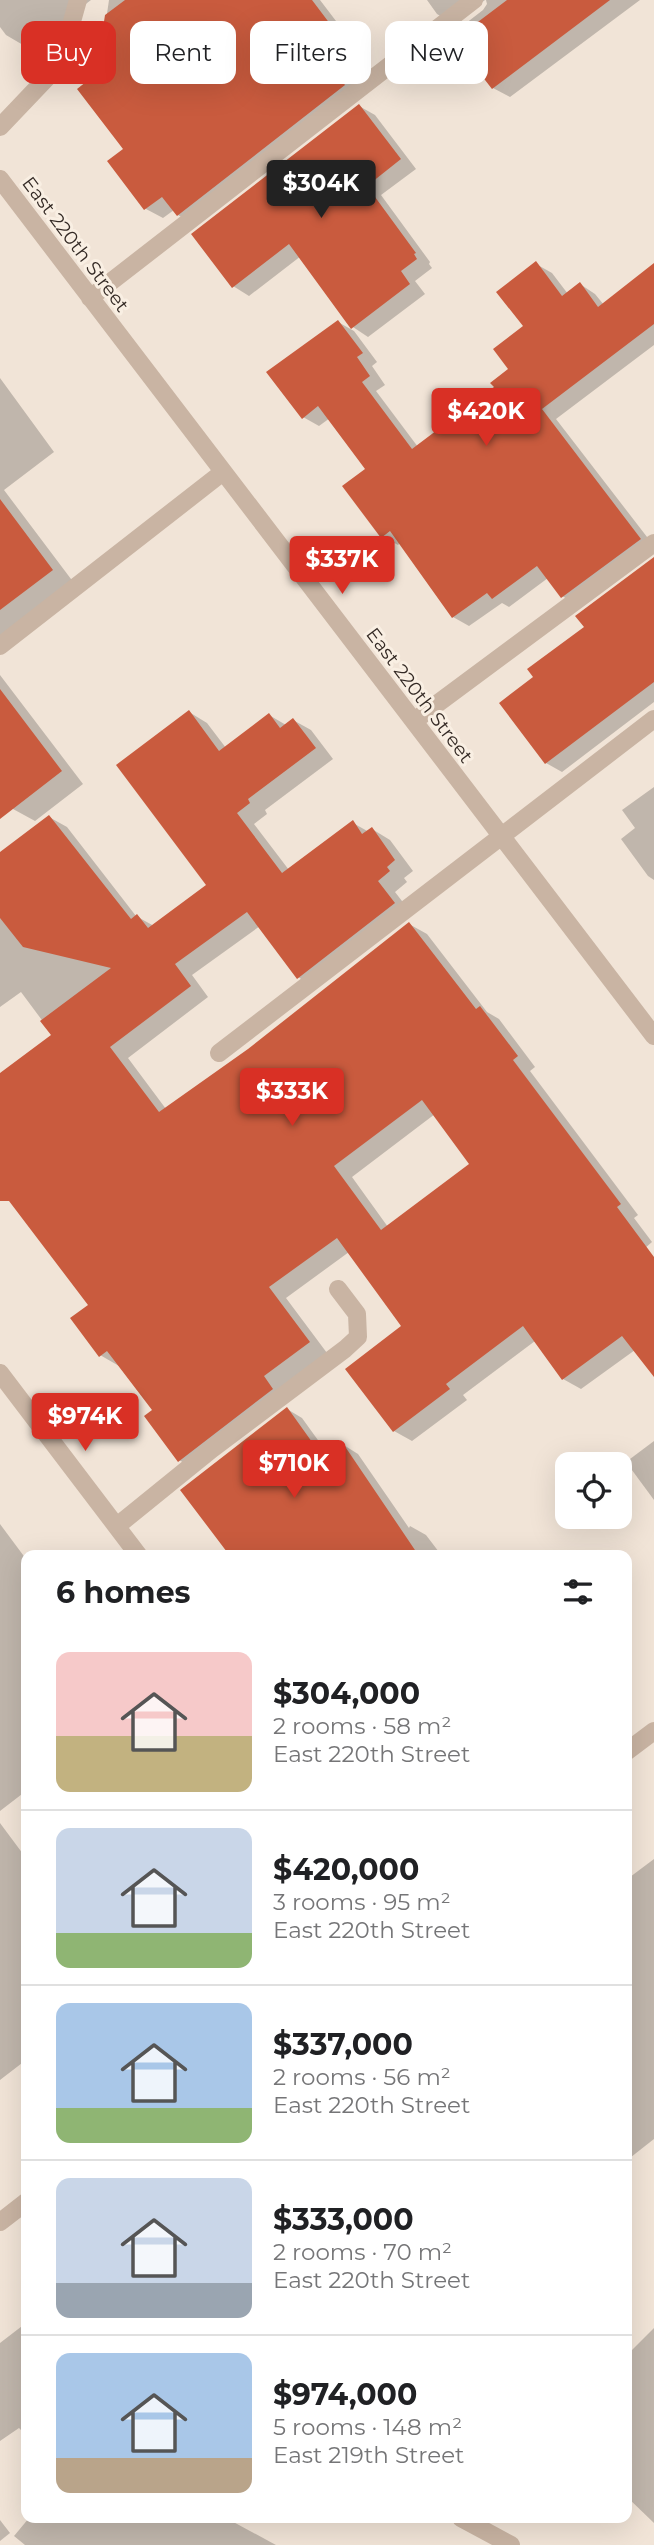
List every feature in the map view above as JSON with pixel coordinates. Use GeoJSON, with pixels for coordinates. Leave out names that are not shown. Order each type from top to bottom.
{"type":"FeatureCollection","features":[{"type":"Feature","properties":{"kind":"street"},"geometry":{"type":"LineString","coordinates":[[0,127],[60,64],[78,0]]}},
{"type":"Feature","properties":{"kind":"street"},"geometry":{"type":"LineString","coordinates":[[90,298],[474,0]]}},
{"type":"Feature","properties":{"kind":"street","name":"East 220th Street"},"geometry":{"type":"LineString","coordinates":[[0,179],[654,1036]]}},
{"type":"Feature","properties":{"kind":"street"},"geometry":{"type":"LineString","coordinates":[[0,646],[223,472]]}},
{"type":"Feature","properties":{"kind":"street"},"geometry":{"type":"LineString","coordinates":[[414,721],[654,543]]}},
{"type":"Feature","properties":{"kind":"street"},"geometry":{"type":"LineString","coordinates":[[219,1053],[654,719]]}},
{"type":"Feature","properties":{"kind":"street"},"geometry":{"type":"LineString","coordinates":[[117,1526],[358,1337],[357,1314],[338,1289]]}},
{"type":"Feature","properties":{"kind":"street"},"geometry":{"type":"LineString","coordinates":[[0,1373],[135,1550]]}},
{"type":"Feature","properties":{"kind":"street"},"geometry":{"type":"LineString","coordinates":[[632,1748],[654,1731]]}},
{"type":"Feature","properties":{"kind":"street"},"geometry":{"type":"LineString","coordinates":[[0,2222],[21,2206]]}},
{"type":"Feature","properties":{"kind":"street"},"geometry":{"type":"LineString","coordinates":[[470,2523],[511,2545]]}},
{"type":"Feature","properties":{"kind":"building"},"geometry":{"type":"Polygon","coordinates":[[[125,0],[312,0],[328,21],[250,21],[250,84],[345,85],[177,216],[162,197],[144,210],[107,161],[123,149],[77,89],[83,84],[116,84],[116,21],[104,21],[105,15],[125,0]]]}},
{"type":"Feature","properties":{"kind":"building"},"geometry":{"type":"Polygon","coordinates":[[[507,0],[610,0],[492,89],[488,84],[488,21],[479,21],[507,0]]]}},
{"type":"Feature","properties":{"kind":"building"},"geometry":{"type":"Polygon","coordinates":[[[359,104],[401,159],[367,186],[416,253],[414,254],[417,259],[401,271],[410,284],[351,329],[289,244],[232,288],[191,234],[359,104]]]}},
{"type":"Feature","properties":{"kind":"building"},"geometry":{"type":"Polygon","coordinates":[[[536,261],[562,296],[580,282],[598,307],[654,263],[654,324],[542,409],[641,539],[561,598],[537,566],[492,599],[487,593],[452,618],[390,531],[381,538],[342,486],[365,469],[318,406],[302,419],[266,372],[338,320],[363,353],[357,357],[370,376],[362,382],[412,449],[494,387],[490,383],[508,369],[493,349],[523,326],[496,292],[536,261]]]}},
{"type":"Feature","properties":{"kind":"building"},"geometry":{"type":"Polygon","coordinates":[[[0,499],[53,570],[0,610],[0,499]]]}},
{"type":"Feature","properties":{"kind":"building"},"geometry":{"type":"Polygon","coordinates":[[[654,557],[654,682],[545,764],[499,703],[533,677],[527,669],[584,627],[575,616],[654,557]]]}},
{"type":"Feature","properties":{"kind":"building"},"geometry":{"type":"Polygon","coordinates":[[[0,689],[62,771],[0,819],[0,689]]]}},
{"type":"Feature","properties":{"kind":"building"},"geometry":{"type":"Polygon","coordinates":[[[189,710],[219,751],[269,713],[280,728],[293,718],[316,748],[248,799],[250,803],[237,813],[282,873],[353,820],[362,834],[372,827],[395,860],[387,867],[390,871],[378,881],[395,903],[297,979],[247,912],[175,964],[191,986],[110,1047],[159,1112],[248,1049],[409,922],[476,1009],[480,1006],[518,1056],[513,1060],[621,1204],[617,1207],[654,1257],[654,1377],[622,1336],[562,1380],[523,1326],[446,1384],[450,1389],[393,1432],[345,1369],[401,1326],[337,1238],[269,1287],[310,1342],[264,1376],[273,1389],[178,1462],[144,1416],[152,1410],[107,1351],[99,1357],[70,1318],[88,1305],[9,1201],[0,1201],[0,1073],[51,1035],[40,1021],[111,968],[23,947],[0,918],[0,852],[49,815],[131,919],[137,914],[148,928],[206,885],[116,765],[189,710]],[[422,1100],[334,1166],[381,1230],[469,1164],[422,1100]]]}},
{"type":"Feature","properties":{"kind":"building"},"geometry":{"type":"Polygon","coordinates":[[[287,1407],[322,1456],[342,1442],[415,1550],[225,1550],[180,1490],[287,1407]]]}}]}
